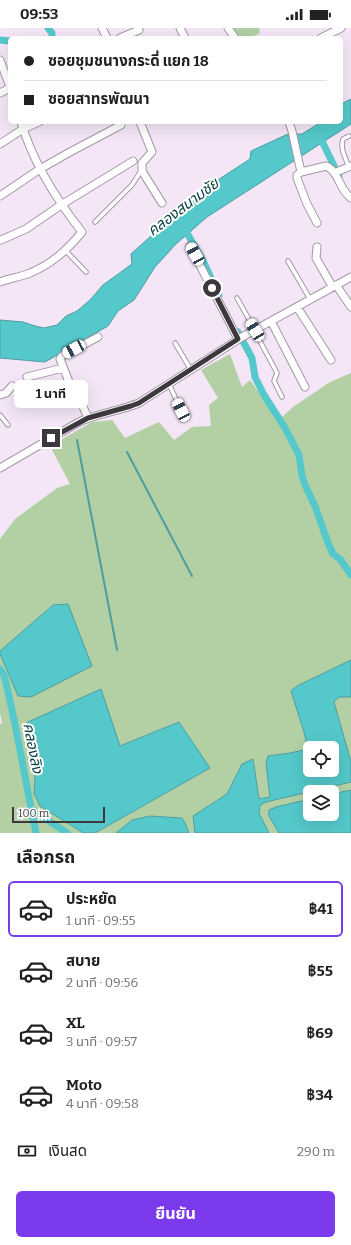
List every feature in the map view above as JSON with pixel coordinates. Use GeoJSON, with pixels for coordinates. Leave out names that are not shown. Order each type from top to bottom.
{"type":"FeatureCollection","features":[{"type":"Feature","properties":{"kind":"street"},"geometry":{"type":"LineString","coordinates":[[325,36],[341,28]]}},
{"type":"Feature","properties":{"kind":"street"},"geometry":{"type":"LineString","coordinates":[[124,36],[139,29]]}},
{"type":"Feature","properties":{"kind":"street"},"geometry":{"type":"LineString","coordinates":[[0,60],[8,82]]}},
{"type":"Feature","properties":{"kind":"street"},"geometry":{"type":"LineString","coordinates":[[141,124],[152,152],[142,163],[142,170],[162,203]]}},
{"type":"Feature","properties":{"kind":"street"},"geometry":{"type":"LineString","coordinates":[[290,124],[301,172]]}},
{"type":"Feature","properties":{"kind":"street"},"geometry":{"type":"LineString","coordinates":[[0,196],[40,169],[121,125]]}},
{"type":"Feature","properties":{"kind":"street"},"geometry":{"type":"LineString","coordinates":[[0,144],[22,126],[40,169],[61,205],[82,232],[66,251],[45,266],[30,274],[0,282]]}},
{"type":"Feature","properties":{"kind":"street"},"geometry":{"type":"LineString","coordinates":[[1,240],[26,229],[61,205],[133,161]]}},
{"type":"Feature","properties":{"kind":"street"},"geometry":{"type":"LineString","coordinates":[[317,222],[307,204],[297,178],[298,174],[328,166],[336,172],[345,193],[351,198]]}},
{"type":"Feature","properties":{"kind":"street"},"geometry":{"type":"LineString","coordinates":[[336,172],[350,166]]}},
{"type":"Feature","properties":{"kind":"street"},"geometry":{"type":"LineString","coordinates":[[190,246],[239,338]]}},
{"type":"Feature","properties":{"kind":"street"},"geometry":{"type":"LineString","coordinates":[[317,248],[316,258],[334,286],[351,307]]}},
{"type":"Feature","properties":{"kind":"street"},"geometry":{"type":"LineString","coordinates":[[0,468],[88,418],[135,404],[169,384],[239,338],[271,322],[351,276]]}},
{"type":"Feature","properties":{"kind":"street"},"geometry":{"type":"LineString","coordinates":[[297,307],[332,360]]}},
{"type":"Feature","properties":{"kind":"street"},"geometry":{"type":"LineString","coordinates":[[271,322],[305,387]]}},
{"type":"Feature","properties":{"kind":"street"},"geometry":{"type":"LineString","coordinates":[[88,418],[81,402],[71,387],[63,368],[61,357],[98,337]]}},
{"type":"Feature","properties":{"kind":"street"},"geometry":{"type":"LineString","coordinates":[[27,377],[63,368]]}},
{"type":"Feature","properties":{"kind":"street"},"geometry":{"type":"LineString","coordinates":[[0,395],[6,393],[12,386]]}},
{"type":"Feature","properties":{"kind":"lane"},"geometry":{"type":"LineString","coordinates":[[349,136],[343,139],[342,152],[350,166]]}},
{"type":"Feature","properties":{"kind":"lane"},"geometry":{"type":"LineString","coordinates":[[95,222],[132,185],[142,170]]}},
{"type":"Feature","properties":{"kind":"lane"},"geometry":{"type":"LineString","coordinates":[[66,251],[86,272]]}},
{"type":"Feature","properties":{"kind":"lane"},"geometry":{"type":"LineString","coordinates":[[288,260],[310,299]]}},
{"type":"Feature","properties":{"kind":"lane"},"geometry":{"type":"LineString","coordinates":[[237,298],[277,373],[274,381],[282,397]]}},
{"type":"Feature","properties":{"kind":"lane"},"geometry":{"type":"LineString","coordinates":[[175,343],[190,370]]}},
{"type":"Feature","properties":{"kind":"lane"},"geometry":{"type":"LineString","coordinates":[[169,384],[181,410]]}},
{"type":"Feature","properties":{"kind":"lane"},"geometry":{"type":"LineString","coordinates":[[0,415],[8,425]]}},
{"type":"Feature","properties":{"kind":"green space"},"geometry":{"type":"Polygon","coordinates":[[[232,28],[259,28],[260,33],[254,36],[238,36],[232,28]]]}},
{"type":"Feature","properties":{"kind":"green space"},"geometry":{"type":"Polygon","coordinates":[[[230,354],[242,387],[250,380],[279,420],[293,407],[330,382],[351,373],[351,660],[297,686],[291,691],[306,741],[303,741],[303,750],[290,753],[266,763],[270,797],[259,799],[253,759],[242,764],[227,794],[193,816],[195,833],[189,833],[182,818],[150,816],[132,820],[116,833],[95,833],[210,768],[179,722],[120,746],[101,690],[35,777],[34,793],[69,825],[83,833],[0,833],[0,724],[2,723],[0,713],[0,654],[18,696],[31,697],[53,605],[0,651],[0,539],[15,519],[57,488],[70,484],[50,446],[92,422],[112,420],[125,438],[159,422],[174,440],[192,427],[211,426],[209,405],[218,398],[201,370],[230,354]]]}},
{"type":"Feature","properties":{"kind":"green space"},"geometry":{"type":"Polygon","coordinates":[[[339,697],[351,697],[351,762],[334,702],[339,697]]]}},
{"type":"Feature","properties":{"kind":"green space"},"geometry":{"type":"Polygon","coordinates":[[[351,782],[351,790],[339,793],[338,785],[351,782]]]}},
{"type":"Feature","properties":{"kind":"green space"},"geometry":{"type":"Polygon","coordinates":[[[303,793],[303,801],[276,807],[269,816],[279,833],[269,833],[259,813],[260,805],[266,802],[303,793]]]}},
{"type":"Feature","properties":{"kind":"water","name":"คลองสนามชัย"},"geometry":{"type":"Polygon","coordinates":[[[351,99],[351,124],[207,217],[176,244],[155,267],[134,300],[118,311],[108,326],[45,362],[0,358],[0,320],[23,322],[44,328],[57,325],[66,316],[77,311],[90,300],[103,285],[132,264],[131,254],[161,227],[169,215],[204,189],[250,159],[251,151],[288,134],[302,134],[318,124],[343,124],[343,103],[351,99]]]}},
{"type":"Feature","properties":{"kind":"water"},"geometry":{"type":"Polygon","coordinates":[[[68,604],[92,666],[31,697],[18,696],[0,651],[53,605],[68,604]]]}},
{"type":"Feature","properties":{"kind":"water"},"geometry":{"type":"Polygon","coordinates":[[[351,660],[351,697],[339,697],[334,702],[351,762],[351,782],[338,785],[303,785],[303,793],[266,802],[260,805],[259,813],[269,833],[195,833],[193,816],[227,794],[242,764],[253,759],[259,799],[270,797],[266,763],[268,756],[303,750],[303,777],[339,777],[339,741],[306,741],[291,691],[297,686],[351,660]]]}},
{"type":"Feature","properties":{"kind":"water"},"geometry":{"type":"Polygon","coordinates":[[[101,689],[120,746],[179,722],[210,768],[95,833],[83,833],[40,806],[34,793],[35,777],[27,728],[28,722],[101,689]]]}},
{"type":"Feature","properties":{"kind":"water"},"geometry":{"type":"Polygon","coordinates":[[[351,790],[351,833],[279,833],[269,816],[269,810],[303,801],[303,821],[339,821],[339,793],[351,790]]]}},
{"type":"Feature","properties":{"kind":"water"},"geometry":{"type":"Polygon","coordinates":[[[150,816],[182,818],[189,833],[116,833],[132,820],[150,816]]]}},
{"type":"Feature","properties":{"kind":"waterway"},"geometry":{"type":"LineString","coordinates":[[48,28],[52,33],[52,36]]}},
{"type":"Feature","properties":{"kind":"waterway"},"geometry":{"type":"LineString","coordinates":[[0,40],[8,41]]}},
{"type":"Feature","properties":{"kind":"waterway"},"geometry":{"type":"LineString","coordinates":[[319,135],[339,176]]}},
{"type":"Feature","properties":{"kind":"waterway","name":"คลองสนามชัย"},"geometry":{"type":"LineString","coordinates":[[183,226],[203,261],[219,295]]}},
{"type":"Feature","properties":{"kind":"waterway"},"geometry":{"type":"LineString","coordinates":[[238,332],[252,358],[255,377],[299,455],[305,485],[315,506],[333,554],[340,559],[351,575]]}},
{"type":"Feature","properties":{"kind":"waterway"},"geometry":{"type":"LineString","coordinates":[[77,440],[117,650]]}},
{"type":"Feature","properties":{"kind":"waterway"},"geometry":{"type":"LineString","coordinates":[[127,452],[192,576]]}},
{"type":"Feature","properties":{"kind":"waterway","name":"คลองลิง"},"geometry":{"type":"LineString","coordinates":[[0,669],[4,675],[9,695],[36,833]]}},
{"type":"Feature","properties":{"kind":"waterway"},"geometry":{"type":"LineString","coordinates":[[31,809],[67,833]]}},
{"type":"Feature","properties":{"kind":"route"},"geometry":{"type":"LineString","coordinates":[[51,438],[88,418],[139,403],[238,339],[212,288]]}}]}
